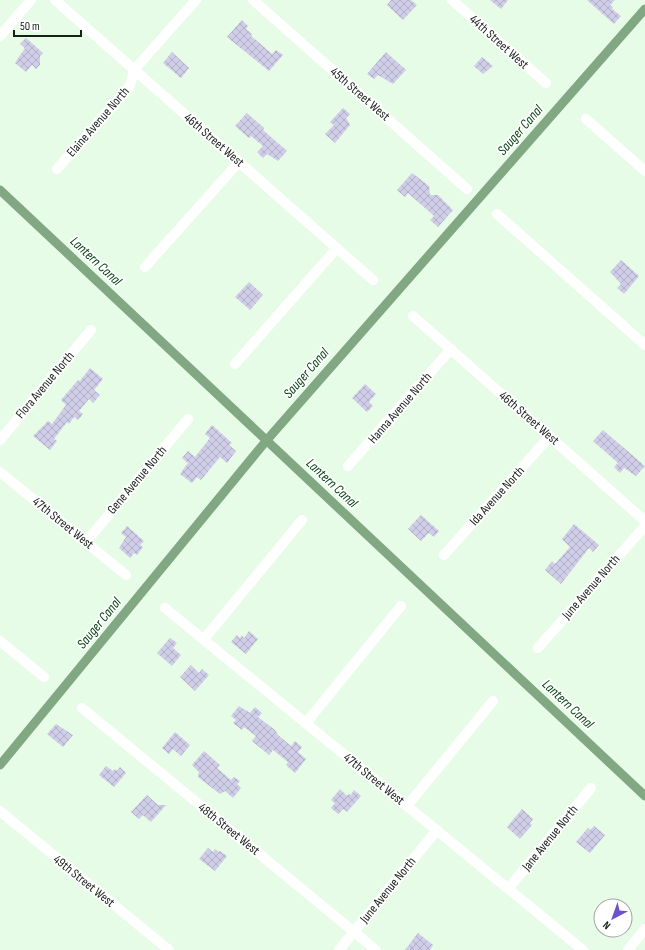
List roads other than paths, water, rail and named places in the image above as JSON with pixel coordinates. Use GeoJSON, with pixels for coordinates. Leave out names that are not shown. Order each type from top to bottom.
{"type":"FeatureCollection","features":[{"type":"Feature","properties":{"kind":"street"},"geometry":{"type":"LineString","coordinates":[[0,36],[31,0]]}},
{"type":"Feature","properties":{"kind":"street","name":"46th Street West"},"geometry":{"type":"LineString","coordinates":[[55,0],[373,280]]}},
{"type":"Feature","properties":{"kind":"street","name":"Elaine Avenue North"},"geometry":{"type":"LineString","coordinates":[[57,169],[130,86],[134,70],[196,0]]}},
{"type":"Feature","properties":{"kind":"street","name":"45th Street West"},"geometry":{"type":"LineString","coordinates":[[253,0],[467,189]]}},
{"type":"Feature","properties":{"kind":"street","name":"44th Street West"},"geometry":{"type":"LineString","coordinates":[[452,0],[546,83]]}},
{"type":"Feature","properties":{"kind":"street"},"geometry":{"type":"LineString","coordinates":[[586,119],[645,171]]}},
{"type":"Feature","properties":{"kind":"street"},"geometry":{"type":"LineString","coordinates":[[145,267],[239,162]]}},
{"type":"Feature","properties":{"kind":"street"},"geometry":{"type":"LineString","coordinates":[[497,214],[645,345]]}},
{"type":"Feature","properties":{"kind":"street"},"geometry":{"type":"LineString","coordinates":[[235,364],[337,248]]}},
{"type":"Feature","properties":{"kind":"street","name":"46th Street West"},"geometry":{"type":"LineString","coordinates":[[413,316],[645,521]]}},
{"type":"Feature","properties":{"kind":"street","name":"Flora Avenue North"},"geometry":{"type":"LineString","coordinates":[[0,440],[91,330]]}},
{"type":"Feature","properties":{"kind":"street","name":"Hanna Avenue North"},"geometry":{"type":"LineString","coordinates":[[348,466],[451,350]]}},
{"type":"Feature","properties":{"kind":"street","name":"Gene Avenue North"},"geometry":{"type":"LineString","coordinates":[[86,542],[188,419]]}},
{"type":"Feature","properties":{"kind":"street","name":"Ida Avenue North"},"geometry":{"type":"LineString","coordinates":[[444,555],[550,436]]}},
{"type":"Feature","properties":{"kind":"street","name":"47th Street West"},"geometry":{"type":"LineString","coordinates":[[0,472],[126,575]]}},
{"type":"Feature","properties":{"kind":"street"},"geometry":{"type":"LineString","coordinates":[[204,639],[302,520]]}},
{"type":"Feature","properties":{"kind":"street","name":"June Avenue North"},"geometry":{"type":"LineString","coordinates":[[538,648],[645,526]]}},
{"type":"Feature","properties":{"kind":"street"},"geometry":{"type":"LineString","coordinates":[[306,722],[401,606]]}},
{"type":"Feature","properties":{"kind":"street","name":"47th Street West"},"geometry":{"type":"LineString","coordinates":[[166,608],[583,950]]}},
{"type":"Feature","properties":{"kind":"street"},"geometry":{"type":"LineString","coordinates":[[0,641],[44,677]]}},
{"type":"Feature","properties":{"kind":"street"},"geometry":{"type":"LineString","coordinates":[[407,806],[493,701]]}},
{"type":"Feature","properties":{"kind":"street","name":"48th Street West"},"geometry":{"type":"LineString","coordinates":[[82,708],[376,950]]}},
{"type":"Feature","properties":{"kind":"street","name":"Jane Avenue North"},"geometry":{"type":"LineString","coordinates":[[508,889],[591,788]]}},
{"type":"Feature","properties":{"kind":"street","name":"49th Street West"},"geometry":{"type":"LineString","coordinates":[[0,811],[169,950]]}},
{"type":"Feature","properties":{"kind":"street","name":"June Avenue North"},"geometry":{"type":"LineString","coordinates":[[339,950],[437,830]]}},
{"type":"Feature","properties":{"kind":"street"},"geometry":{"type":"LineString","coordinates":[[628,950],[645,929]]}},
{"type":"Feature","properties":{"kind":"waterway","name":"Sauger Canal"},"geometry":{"type":"LineString","coordinates":[[0,765],[266,441],[645,9]]}},
{"type":"Feature","properties":{"kind":"waterway","name":"Lantern Canal"},"geometry":{"type":"LineString","coordinates":[[0,190],[645,796]]}}]}
